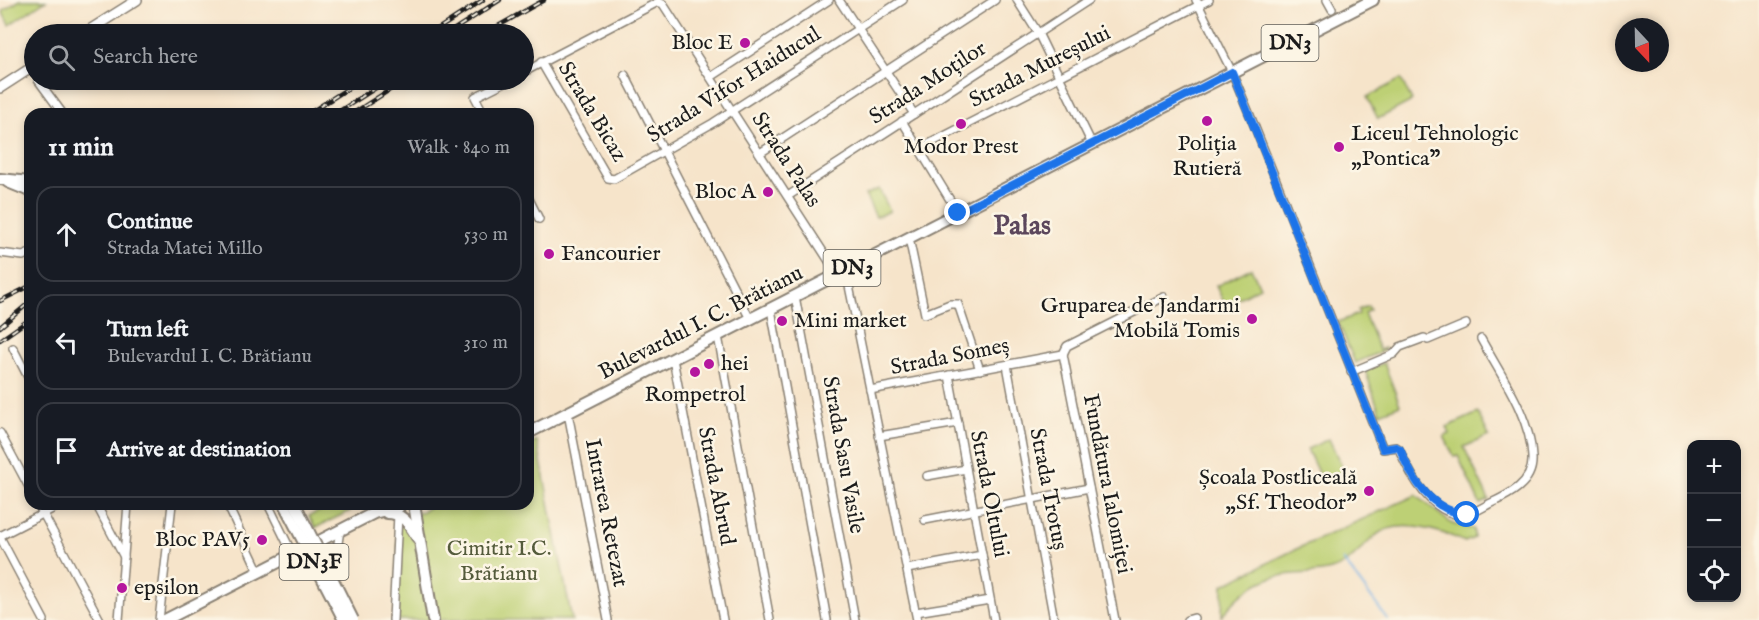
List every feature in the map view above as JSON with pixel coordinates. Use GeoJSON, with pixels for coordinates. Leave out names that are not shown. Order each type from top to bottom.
{"type":"FeatureCollection","features":[{"type":"Feature","properties":{"kind":"main road","name":"Bulevardul I. C. Brătianu"},"geometry":{"type":"LineString","coordinates":[[534,430],[1373,0]]}},
{"type":"Feature","properties":{"kind":"main road"},"geometry":{"type":"LineString","coordinates":[[3,179],[24,181]]}},
{"type":"Feature","properties":{"kind":"main road"},"geometry":{"type":"LineString","coordinates":[[3,179],[24,188]]}},
{"type":"Feature","properties":{"kind":"main road","name":"DN3F"},"geometry":{"type":"LineString","coordinates":[[287,510],[344,620]]}},
{"type":"Feature","properties":{"kind":"main road","name":"DN3F"},"geometry":{"type":"LineString","coordinates":[[298,510],[353,620]]}},
{"type":"Feature","properties":{"kind":"main road"},"geometry":{"type":"LineString","coordinates":[[374,513],[377,510]]}},
{"type":"Feature","properties":{"kind":"main road"},"geometry":{"type":"LineString","coordinates":[[165,620],[374,513],[389,510]]}},
{"type":"Feature","properties":{"kind":"main road"},"geometry":{"type":"LineString","coordinates":[[362,519],[394,510]]}},
{"type":"Feature","properties":{"kind":"main road"},"geometry":{"type":"LineString","coordinates":[[401,510],[413,525],[421,545]]}},
{"type":"Feature","properties":{"kind":"main road"},"geometry":{"type":"LineString","coordinates":[[414,510],[434,620]]}},
{"type":"Feature","properties":{"kind":"main road"},"geometry":{"type":"LineString","coordinates":[[420,510],[421,545]]}},
{"type":"Feature","properties":{"kind":"street"},"geometry":{"type":"LineString","coordinates":[[99,24],[137,0]]}},
{"type":"Feature","properties":{"kind":"street"},"geometry":{"type":"LineString","coordinates":[[711,77],[828,0]]}},
{"type":"Feature","properties":{"kind":"street"},"geometry":{"type":"LineString","coordinates":[[839,0],[914,114]]}},
{"type":"Feature","properties":{"kind":"street","name":"Strada Vifor Haiducul"},"geometry":{"type":"LineString","coordinates":[[614,179],[733,111],[903,0]]}},
{"type":"Feature","properties":{"kind":"street"},"geometry":{"type":"LineString","coordinates":[[760,153],[995,0]]}},
{"type":"Feature","properties":{"kind":"street"},"geometry":{"type":"LineString","coordinates":[[1017,0],[1038,33],[1092,144]]}},
{"type":"Feature","properties":{"kind":"street","name":"Strada Moților"},"geometry":{"type":"LineString","coordinates":[[788,196],[1089,0]]}},
{"type":"Feature","properties":{"kind":"street","name":"Strada Mureșului"},"geometry":{"type":"LineString","coordinates":[[919,149],[1197,3],[1209,0]]}},
{"type":"Feature","properties":{"kind":"street"},"geometry":{"type":"LineString","coordinates":[[1328,0],[1332,9]]}},
{"type":"Feature","properties":{"kind":"street","name":"Strada Palas"},"geometry":{"type":"LineString","coordinates":[[542,62],[658,2],[663,4],[788,196],[842,273]]}},
{"type":"Feature","properties":{"kind":"street"},"geometry":{"type":"LineString","coordinates":[[1197,3],[1232,72],[1383,449],[1396,447],[1400,449],[1418,486],[1444,510],[1453,514],[1467,515],[1511,494],[1528,476],[1533,458],[1527,425],[1481,339]]}},
{"type":"Feature","properties":{"kind":"street"},"geometry":{"type":"LineString","coordinates":[[534,66],[542,62]]}},
{"type":"Feature","properties":{"kind":"street","name":"Strada Bicaz"},"geometry":{"type":"LineString","coordinates":[[542,62],[608,178],[614,179]]}},
{"type":"Feature","properties":{"kind":"street"},"geometry":{"type":"LineString","coordinates":[[0,88],[24,74]]}},
{"type":"Feature","properties":{"kind":"street"},"geometry":{"type":"LineString","coordinates":[[625,75],[750,320]]}},
{"type":"Feature","properties":{"kind":"street"},"geometry":{"type":"LineString","coordinates":[[45,90],[59,108]]}},
{"type":"Feature","properties":{"kind":"street"},"geometry":{"type":"LineString","coordinates":[[481,108],[475,97],[489,90]]}},
{"type":"Feature","properties":{"kind":"street"},"geometry":{"type":"LineString","coordinates":[[902,122],[958,213]]}},
{"type":"Feature","properties":{"kind":"street"},"geometry":{"type":"LineString","coordinates":[[534,209],[539,219]]}},
{"type":"Feature","properties":{"kind":"street"},"geometry":{"type":"LineString","coordinates":[[909,238],[925,314],[950,304],[958,304],[980,370]]}},
{"type":"Feature","properties":{"kind":"street"},"geometry":{"type":"LineString","coordinates":[[0,254],[24,255]]}},
{"type":"Feature","properties":{"kind":"street"},"geometry":{"type":"LineString","coordinates":[[842,273],[870,390],[916,616],[990,600]]}},
{"type":"Feature","properties":{"kind":"street","name":"Strada Sasu Vasile"},"geometry":{"type":"LineString","coordinates":[[795,296],[855,620]]}},
{"type":"Feature","properties":{"kind":"street","name":"Strada Someș"},"geometry":{"type":"LineString","coordinates":[[870,390],[1063,354],[1067,346],[1164,297]]}},
{"type":"Feature","properties":{"kind":"street"},"geometry":{"type":"LineString","coordinates":[[771,309],[827,620]]}},
{"type":"Feature","properties":{"kind":"street"},"geometry":{"type":"LineString","coordinates":[[1351,372],[1394,354],[1400,346],[1424,338],[1428,340],[1466,324]]}},
{"type":"Feature","properties":{"kind":"street"},"geometry":{"type":"LineString","coordinates":[[718,336],[770,620]]}},
{"type":"Feature","properties":{"kind":"street"},"geometry":{"type":"LineString","coordinates":[[13,348],[24,369]]}},
{"type":"Feature","properties":{"kind":"street","name":"Fundătura Ialomiței"},"geometry":{"type":"LineString","coordinates":[[1063,354],[1115,620]]}},
{"type":"Feature","properties":{"kind":"street","name":"Strada Abrud"},"geometry":{"type":"LineString","coordinates":[[673,359],[723,620]]}},
{"type":"Feature","properties":{"kind":"street","name":"Strada Trotuș"},"geometry":{"type":"LineString","coordinates":[[1007,364],[1054,620]]}},
{"type":"Feature","properties":{"kind":"street","name":"Strada Oltului"},"geometry":{"type":"LineString","coordinates":[[949,375],[994,620]]}},
{"type":"Feature","properties":{"kind":"street","name":"Intrarea Retezat"},"geometry":{"type":"LineString","coordinates":[[568,413],[608,620]]}},
{"type":"Feature","properties":{"kind":"street"},"geometry":{"type":"LineString","coordinates":[[879,436],[958,423]]}},
{"type":"Feature","properties":{"kind":"street"},"geometry":{"type":"LineString","coordinates":[[0,433],[24,478]]}},
{"type":"Feature","properties":{"kind":"street"},"geometry":{"type":"LineString","coordinates":[[927,476],[966,469]]}},
{"type":"Feature","properties":{"kind":"street"},"geometry":{"type":"LineString","coordinates":[[925,520],[1089,488]]}},
{"type":"Feature","properties":{"kind":"street"},"geometry":{"type":"LineString","coordinates":[[41,510],[100,620]]}},
{"type":"Feature","properties":{"kind":"street"},"geometry":{"type":"LineString","coordinates":[[44,620],[0,537],[51,510]]}},
{"type":"Feature","properties":{"kind":"street"},"geometry":{"type":"LineString","coordinates":[[99,510],[124,557]]}},
{"type":"Feature","properties":{"kind":"street"},"geometry":{"type":"LineString","coordinates":[[119,620],[128,510]]}},
{"type":"Feature","properties":{"kind":"street"},"geometry":{"type":"LineString","coordinates":[[159,620],[171,510]]}},
{"type":"Feature","properties":{"kind":"street"},"geometry":{"type":"LineString","coordinates":[[230,510],[259,572]]}},
{"type":"Feature","properties":{"kind":"street"},"geometry":{"type":"LineString","coordinates":[[271,510],[293,555]]}},
{"type":"Feature","properties":{"kind":"street"},"geometry":{"type":"LineString","coordinates":[[393,620],[399,510]]}},
{"type":"Feature","properties":{"kind":"street"},"geometry":{"type":"LineString","coordinates":[[335,563],[340,530]]}},
{"type":"Feature","properties":{"kind":"street"},"geometry":{"type":"LineString","coordinates":[[907,569],[982,555]]}},
{"type":"Feature","properties":{"kind":"green space"},"geometry":{"type":"Polygon","coordinates":[[[20,0],[46,0],[9,25],[3,13],[4,10],[20,0]]]}},
{"type":"Feature","properties":{"kind":"green space"},"geometry":{"type":"Polygon","coordinates":[[[1401,79],[1412,101],[1378,119],[1367,97],[1401,79]]]}},
{"type":"Feature","properties":{"kind":"green space"},"geometry":{"type":"Polygon","coordinates":[[[879,189],[890,211],[876,217],[865,195],[879,189]]]}},
{"type":"Feature","properties":{"kind":"green space"},"geometry":{"type":"Polygon","coordinates":[[[1251,268],[1260,287],[1225,305],[1216,286],[1251,268]]]}},
{"type":"Feature","properties":{"kind":"green space"},"geometry":{"type":"Polygon","coordinates":[[[1368,306],[1370,310],[1364,313],[1379,350],[1385,348],[1385,350],[1355,363],[1338,322],[1359,314],[1358,310],[1368,306]]]}},
{"type":"Feature","properties":{"kind":"green space"},"geometry":{"type":"Polygon","coordinates":[[[1384,363],[1400,405],[1380,413],[1365,370],[1384,363]]]}},
{"type":"Feature","properties":{"kind":"green space"},"geometry":{"type":"Polygon","coordinates":[[[1478,413],[1489,436],[1464,447],[1489,500],[1480,504],[1458,456],[1454,457],[1444,436],[1450,434],[1447,427],[1478,413]]]}},
{"type":"Feature","properties":{"kind":"green space"},"geometry":{"type":"Polygon","coordinates":[[[1329,439],[1344,471],[1322,481],[1307,449],[1329,439]]]}},
{"type":"Feature","properties":{"kind":"green space","name":"Cimitir I.C. Brătianu"},"geometry":{"type":"Polygon","coordinates":[[[537,441],[572,620],[396,620],[399,517],[404,520],[425,510],[534,510],[534,443],[537,441]]]}},
{"type":"Feature","properties":{"kind":"green space"},"geometry":{"type":"Polygon","coordinates":[[[1416,495],[1452,524],[1474,529],[1474,538],[1465,542],[1432,530],[1406,526],[1394,527],[1374,537],[1349,561],[1337,568],[1275,577],[1257,584],[1235,601],[1222,616],[1223,585],[1416,495]]]}},
{"type":"Feature","properties":{"kind":"green space"},"geometry":{"type":"Polygon","coordinates":[[[322,510],[350,511],[315,528],[309,516],[322,510]]]}},
{"type":"Feature","properties":{"kind":"waterway"},"geometry":{"type":"LineString","coordinates":[[1343,560],[1388,620]]}},
{"type":"Feature","properties":{"kind":"railway"},"geometry":{"type":"LineString","coordinates":[[446,24],[483,0]]}},
{"type":"Feature","properties":{"kind":"railway"},"geometry":{"type":"LineString","coordinates":[[463,24],[500,0]]}},
{"type":"Feature","properties":{"kind":"railway"},"geometry":{"type":"LineString","coordinates":[[502,24],[544,0]]}},
{"type":"Feature","properties":{"kind":"railway"},"geometry":{"type":"LineString","coordinates":[[317,108],[345,90]]}},
{"type":"Feature","properties":{"kind":"railway"},"geometry":{"type":"LineString","coordinates":[[344,108],[372,90]]}},
{"type":"Feature","properties":{"kind":"railway"},"geometry":{"type":"LineString","coordinates":[[361,108],[389,90]]}},
{"type":"Feature","properties":{"kind":"railway"},"geometry":{"type":"LineString","coordinates":[[0,301],[24,289]]}},
{"type":"Feature","properties":{"kind":"railway"},"geometry":{"type":"LineString","coordinates":[[0,327],[24,307]]}},
{"type":"Feature","properties":{"kind":"railway"},"geometry":{"type":"LineString","coordinates":[[0,340],[24,323]]}},
{"type":"Feature","properties":{"kind":"place","name":"Bloc E"},"geometry":{"type":"Point","coordinates":[745,43]}},
{"type":"Feature","properties":{"kind":"place","name":"Poliția Rutieră"},"geometry":{"type":"Point","coordinates":[1207,121]}},
{"type":"Feature","properties":{"kind":"place","name":"Modor Prest"},"geometry":{"type":"Point","coordinates":[961,124]}},
{"type":"Feature","properties":{"kind":"place","name":"Liceul Tehnologic „Pontica”"},"geometry":{"type":"Point","coordinates":[1339,147]}},
{"type":"Feature","properties":{"kind":"place","name":"Bloc A"},"geometry":{"type":"Point","coordinates":[768,192]}},
{"type":"Feature","properties":{"kind":"place","name":"Fancourier"},"geometry":{"type":"Point","coordinates":[549,254]}},
{"type":"Feature","properties":{"kind":"place","name":"Gruparea de Jandarmi Mobilă Tomis"},"geometry":{"type":"Point","coordinates":[1252,319]}},
{"type":"Feature","properties":{"kind":"place","name":"Mini market"},"geometry":{"type":"Point","coordinates":[782,321]}},
{"type":"Feature","properties":{"kind":"place","name":"hei"},"geometry":{"type":"Point","coordinates":[709,364]}},
{"type":"Feature","properties":{"kind":"place","name":"Rompetrol"},"geometry":{"type":"Point","coordinates":[695,372]}},
{"type":"Feature","properties":{"kind":"place","name":"Școala Postliceală „Sf. Theodor”"},"geometry":{"type":"Point","coordinates":[1369,491]}},
{"type":"Feature","properties":{"kind":"place","name":"Bloc PAV5"},"geometry":{"type":"Point","coordinates":[262,540]}},
{"type":"Feature","properties":{"kind":"place","name":"epsilon"},"geometry":{"type":"Point","coordinates":[122,588]}},
{"type":"Feature","properties":{"kind":"district","name":"Palas"},"geometry":{"type":"Point","coordinates":[1022,226]}},
{"type":"Feature","properties":{"kind":"route"},"geometry":{"type":"LineString","coordinates":[[958,213],[1232,72],[1383,449],[1396,447],[1400,449],[1418,486],[1428,496],[1444,510],[1453,514],[1467,515]]}}]}
